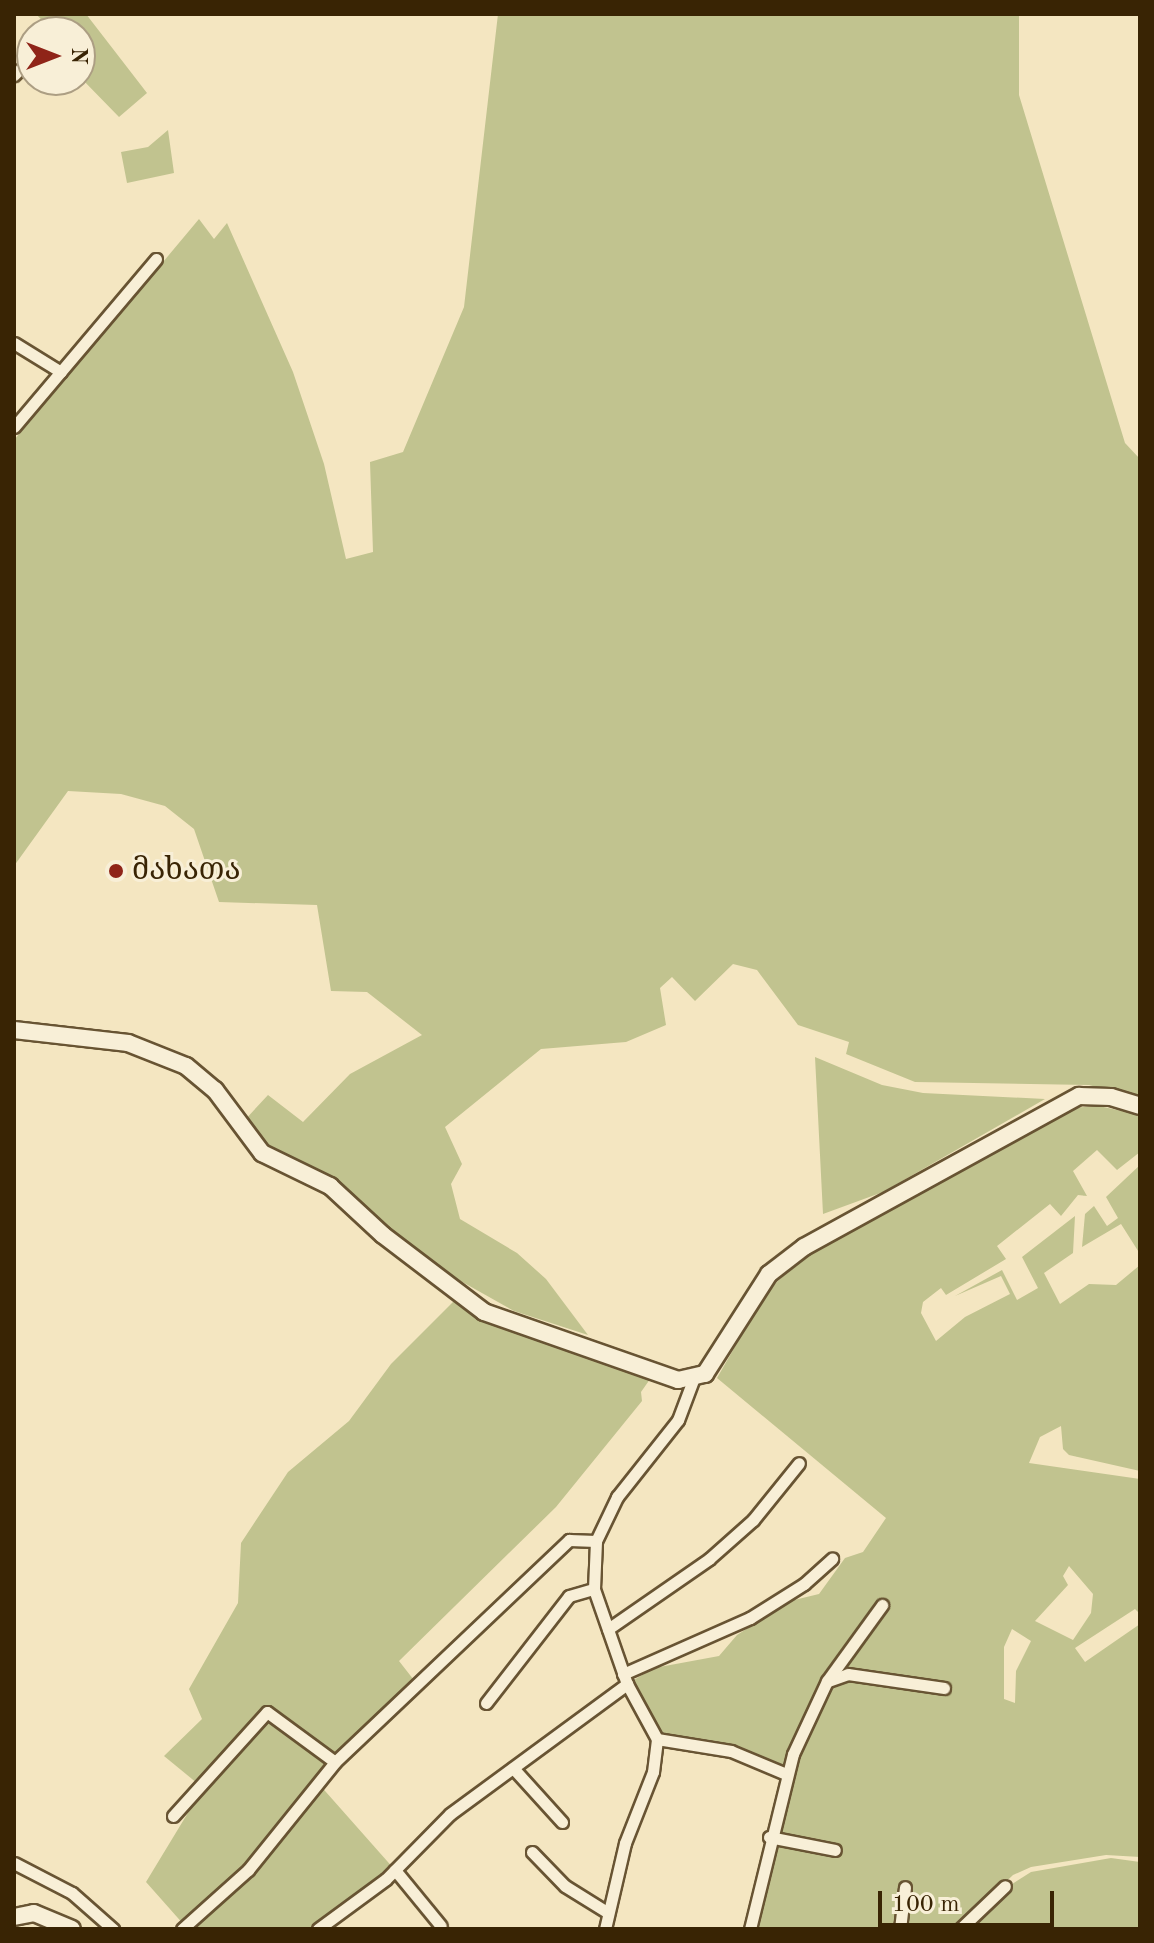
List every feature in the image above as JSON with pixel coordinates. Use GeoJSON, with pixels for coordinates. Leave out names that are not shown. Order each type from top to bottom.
{"type":"FeatureCollection","features":[{"type":"Feature","properties":{"kind":"street"},"geometry":{"type":"LineString","coordinates":[[14,427],[156,259]]}},
{"type":"Feature","properties":{"kind":"street"},"geometry":{"type":"LineString","coordinates":[[14,343],[61,372]]}},
{"type":"Feature","properties":{"kind":"street"},"geometry":{"type":"LineString","coordinates":[[14,1030],[128,1043],[186,1066],[215,1090],[262,1153],[330,1186],[383,1235],[484,1312],[678,1380],[693,1380],[705,1374],[769,1274],[804,1247],[1079,1096],[1111,1097],[1140,1106]]}},
{"type":"Feature","properties":{"kind":"street"},"geometry":{"type":"LineString","coordinates":[[605,1929],[625,1843],[653,1772],[657,1739],[625,1679],[594,1589],[596,1541],[617,1497],[678,1420],[693,1380]]}},
{"type":"Feature","properties":{"kind":"street"},"geometry":{"type":"LineString","coordinates":[[608,1629],[709,1559],[753,1520],[799,1463]]}},
{"type":"Feature","properties":{"kind":"street"},"geometry":{"type":"LineString","coordinates":[[182,1929],[248,1870],[335,1762],[569,1540],[596,1541]]}},
{"type":"Feature","properties":{"kind":"street"},"geometry":{"type":"LineString","coordinates":[[318,1929],[395,1870],[450,1814],[625,1679],[750,1618],[804,1584],[832,1559]]}},
{"type":"Feature","properties":{"kind":"street"},"geometry":{"type":"LineString","coordinates":[[486,1703],[569,1596],[594,1589]]}},
{"type":"Feature","properties":{"kind":"street"},"geometry":{"type":"LineString","coordinates":[[750,1929],[786,1774],[827,1681],[882,1605]]}},
{"type":"Feature","properties":{"kind":"street"},"geometry":{"type":"LineString","coordinates":[[827,1681],[848,1674],[944,1688]]}},
{"type":"Feature","properties":{"kind":"street"},"geometry":{"type":"LineString","coordinates":[[173,1816],[267,1712],[335,1762]]}},
{"type":"Feature","properties":{"kind":"street"},"geometry":{"type":"LineString","coordinates":[[657,1739],[731,1751],[786,1774]]}},
{"type":"Feature","properties":{"kind":"street"},"geometry":{"type":"LineString","coordinates":[[513,1768],[562,1822]]}},
{"type":"Feature","properties":{"kind":"street"},"geometry":{"type":"LineString","coordinates":[[769,1837],[835,1850]]}},
{"type":"Feature","properties":{"kind":"street"},"geometry":{"type":"LineString","coordinates":[[532,1852],[565,1886],[607,1912]]}},
{"type":"Feature","properties":{"kind":"street"},"geometry":{"type":"LineString","coordinates":[[14,1863],[72,1893],[113,1929]]}},
{"type":"Feature","properties":{"kind":"street"},"geometry":{"type":"LineString","coordinates":[[395,1870],[441,1926]]}},
{"type":"Feature","properties":{"kind":"street"},"geometry":{"type":"LineString","coordinates":[[960,1929],[1005,1886]]}},
{"type":"Feature","properties":{"kind":"street"},"geometry":{"type":"LineString","coordinates":[[900,1929],[905,1887]]}},
{"type":"Feature","properties":{"kind":"street"},"geometry":{"type":"LineString","coordinates":[[14,1917],[34,1913],[72,1929]]}},
{"type":"Feature","properties":{"kind":"green space"},"geometry":{"type":"Polygon","coordinates":[[[36,14],[88,16],[38,16],[36,14]]]}},
{"type":"Feature","properties":{"kind":"green space"},"geometry":{"type":"Polygon","coordinates":[[[498,14],[1019,14],[1019,95],[1125,443],[1140,459],[1140,1099],[1089,1085],[915,1082],[846,1054],[849,1042],[798,1025],[757,970],[733,964],[695,1001],[672,977],[660,988],[666,1025],[626,1042],[541,1049],[445,1127],[462,1164],[451,1184],[460,1219],[517,1253],[546,1279],[588,1335],[514,1311],[425,1261],[350,1191],[304,1163],[272,1151],[243,1122],[268,1095],[303,1122],[350,1074],[422,1035],[367,992],[331,991],[317,905],[219,902],[194,829],[165,806],[121,794],[68,791],[14,866],[14,440],[199,219],[214,239],[227,223],[293,372],[324,464],[346,559],[373,552],[370,462],[403,452],[464,307],[498,14]]]}},
{"type":"Feature","properties":{"kind":"green space"},"geometry":{"type":"Polygon","coordinates":[[[96,27],[147,93],[119,117],[96,93],[96,27]]]}},
{"type":"Feature","properties":{"kind":"green space"},"geometry":{"type":"Polygon","coordinates":[[[168,130],[174,173],[127,183],[121,152],[148,147],[168,130]]]}},
{"type":"Feature","properties":{"kind":"green space"},"geometry":{"type":"Polygon","coordinates":[[[815,1057],[882,1085],[923,1093],[1045,1099],[883,1192],[823,1214],[815,1057]]]}},
{"type":"Feature","properties":{"kind":"green space"},"geometry":{"type":"Polygon","coordinates":[[[1099,1106],[1140,1115],[1140,1152],[1117,1170],[1097,1150],[1073,1171],[1087,1196],[1078,1195],[1061,1216],[1050,1204],[997,1246],[1006,1259],[946,1295],[941,1288],[923,1302],[921,1313],[936,1341],[965,1317],[1010,1294],[1001,1276],[955,1296],[1002,1270],[1017,1300],[1038,1288],[1022,1257],[1075,1216],[1073,1253],[1044,1273],[1060,1304],[1089,1284],[1116,1285],[1140,1265],[1140,1471],[1069,1455],[1063,1449],[1061,1426],[1040,1437],[1029,1463],[1140,1479],[1140,1614],[1135,1609],[1075,1648],[1085,1662],[1140,1624],[1140,1857],[1106,1855],[1031,1867],[1013,1875],[956,1929],[750,1929],[786,1774],[731,1751],[657,1739],[627,1684],[654,1668],[719,1656],[737,1635],[790,1601],[819,1594],[845,1558],[863,1552],[886,1518],[717,1378],[767,1291],[814,1248],[1070,1108],[1099,1106]],[[1069,1566],[1063,1576],[1068,1585],[1035,1621],[1073,1640],[1091,1613],[1093,1594],[1069,1566]],[[1012,1629],[1004,1647],[1004,1699],[1015,1703],[1016,1671],[1031,1641],[1012,1629]]]}},
{"type":"Feature","properties":{"kind":"green space"},"geometry":{"type":"Polygon","coordinates":[[[1140,1165],[1140,1254],[1121,1224],[1082,1247],[1085,1214],[1094,1206],[1107,1226],[1118,1218],[1106,1197],[1140,1165]]]}},
{"type":"Feature","properties":{"kind":"green space"},"geometry":{"type":"Polygon","coordinates":[[[461,1294],[655,1372],[641,1392],[642,1401],[556,1507],[399,1661],[417,1684],[318,1783],[395,1870],[318,1929],[182,1929],[185,1926],[146,1882],[203,1788],[164,1756],[202,1719],[189,1689],[238,1603],[241,1543],[288,1472],[349,1421],[391,1364],[461,1294]]]}},
{"type":"Feature","properties":{"kind":"green space"},"geometry":{"type":"Polygon","coordinates":[[[1111,1858],[1140,1862],[1140,1929],[970,1929],[1006,1888],[1031,1872],[1111,1858]]]}},
{"type":"Feature","properties":{"kind":"place","name":"მახათა"},"geometry":{"type":"Point","coordinates":[116,871]}}]}
